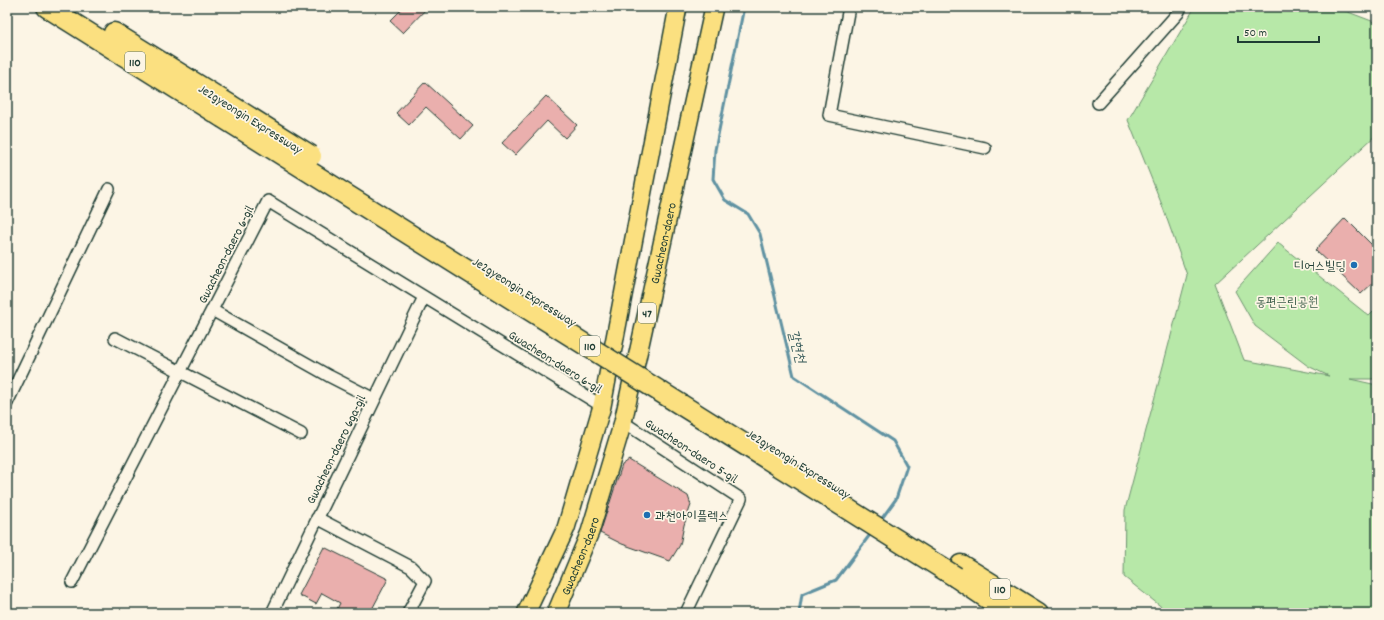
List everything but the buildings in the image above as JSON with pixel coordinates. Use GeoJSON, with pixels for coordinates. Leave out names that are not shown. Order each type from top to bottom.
{"type":"FeatureCollection","features":[{"type":"Feature","properties":{"kind":"highway","name":"Je2gyeongin Expressway"},"geometry":{"type":"LineString","coordinates":[[47,7],[226,111],[959,571],[1038,613]]}},
{"type":"Feature","properties":{"kind":"highway","name":"Je2gyeongin Expressway"},"geometry":{"type":"LineString","coordinates":[[73,7],[226,111]]}},
{"type":"Feature","properties":{"kind":"highway","name":"Je2gyeongin Expressway"},"geometry":{"type":"LineString","coordinates":[[959,571],[1009,613]]}},
{"type":"Feature","properties":{"kind":"main road","name":"Gwacheon-daero"},"geometry":{"type":"LineString","coordinates":[[526,613],[566,528],[602,406],[678,7]]}},
{"type":"Feature","properties":{"kind":"main road","name":"Gwacheon-daero"},"geometry":{"type":"LineString","coordinates":[[556,613],[590,532],[623,422],[714,7]]}},
{"type":"Feature","properties":{"kind":"street"},"geometry":{"type":"LineString","coordinates":[[849,7],[829,116],[985,148]]}},
{"type":"Feature","properties":{"kind":"street"},"geometry":{"type":"LineString","coordinates":[[1098,103],[1178,13],[1181,7]]}},
{"type":"Feature","properties":{"kind":"street"},"geometry":{"type":"LineString","coordinates":[[7,404],[109,189]]}},
{"type":"Feature","properties":{"kind":"street","name":"Gwacheon-daero 6-gil"},"geometry":{"type":"LineString","coordinates":[[72,582],[268,201],[602,406]]}},
{"type":"Feature","properties":{"kind":"street","name":"Gwacheon-daero 6ga-gil"},"geometry":{"type":"LineString","coordinates":[[272,613],[424,297]]}},
{"type":"Feature","properties":{"kind":"street"},"geometry":{"type":"LineString","coordinates":[[212,310],[329,376],[374,399]]}},
{"type":"Feature","properties":{"kind":"street"},"geometry":{"type":"LineString","coordinates":[[115,338],[301,434]]}},
{"type":"Feature","properties":{"kind":"street","name":"Gwacheon-daero 5-gil"},"geometry":{"type":"LineString","coordinates":[[623,422],[741,499],[686,613]]}},
{"type":"Feature","properties":{"kind":"street"},"geometry":{"type":"LineString","coordinates":[[317,518],[411,567],[425,582],[408,613]]}},
{"type":"Feature","properties":{"kind":"green space","name":"동편근린공원"},"geometry":{"type":"Polygon","coordinates":[[[1195,7],[1335,7],[1377,23],[1377,134],[1215,284],[1244,360],[1329,376],[1308,366],[1255,326],[1235,291],[1278,243],[1369,316],[1377,308],[1377,379],[1350,379],[1377,385],[1377,613],[1169,613],[1124,577],[1125,510],[1187,275],[1162,205],[1128,120],[1195,7]]]}},
{"type":"Feature","properties":{"kind":"waterway","name":"갈현천"},"geometry":{"type":"LineString","coordinates":[[744,7],[715,150],[713,179],[725,200],[748,214],[760,234],[794,376],[893,441],[907,466],[896,499],[880,521]]}},
{"type":"Feature","properties":{"kind":"waterway","name":"갈현천"},"geometry":{"type":"LineString","coordinates":[[799,613],[802,594],[836,580],[872,532]]}},
{"type":"Feature","properties":{"kind":"place","name":"디어스빌딩"},"geometry":{"type":"Point","coordinates":[1354,265]}},
{"type":"Feature","properties":{"kind":"place","name":"과천아이플렉스"},"geometry":{"type":"Point","coordinates":[647,515]}}]}
